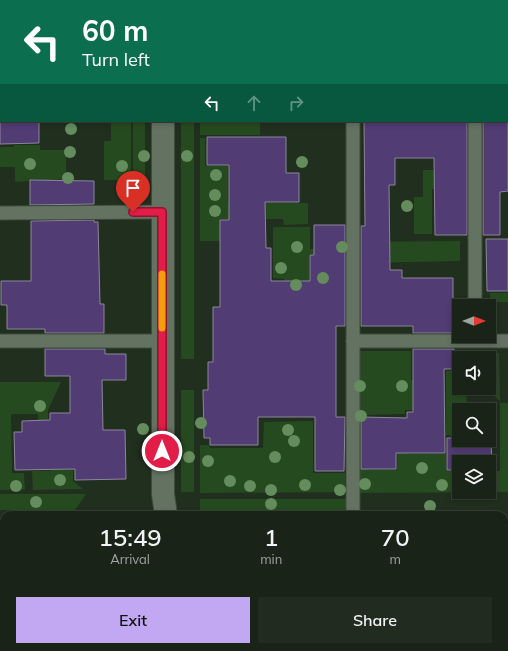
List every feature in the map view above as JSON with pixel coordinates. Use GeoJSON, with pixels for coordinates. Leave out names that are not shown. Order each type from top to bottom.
{"type":"FeatureCollection","features":[{"type":"Feature","properties":{"kind":"street"},"geometry":{"type":"LineString","coordinates":[[162,122],[162,494],[165,511]]}},
{"type":"Feature","properties":{"kind":"lane"},"geometry":{"type":"LineString","coordinates":[[352,122],[353,511]]}},
{"type":"Feature","properties":{"kind":"lane"},"geometry":{"type":"LineString","coordinates":[[475,122],[475,299]]}},
{"type":"Feature","properties":{"kind":"lane"},"geometry":{"type":"LineString","coordinates":[[0,213],[162,212]]}},
{"type":"Feature","properties":{"kind":"lane"},"geometry":{"type":"LineString","coordinates":[[353,341],[452,339]]}},
{"type":"Feature","properties":{"kind":"lane"},"geometry":{"type":"LineString","coordinates":[[496,340],[508,341]]}},
{"type":"Feature","properties":{"kind":"lane"},"geometry":{"type":"LineString","coordinates":[[0,341],[162,341]]}},
{"type":"Feature","properties":{"kind":"green space"},"geometry":{"type":"Polygon","coordinates":[[[111,122],[131,122],[131,180],[104,180],[104,141],[111,141],[111,122]]]}},
{"type":"Feature","properties":{"kind":"green space"},"geometry":{"type":"Polygon","coordinates":[[[133,122],[145,122],[145,176],[133,183],[133,122]]]}},
{"type":"Feature","properties":{"kind":"green space"},"geometry":{"type":"Polygon","coordinates":[[[181,122],[194,122],[194,359],[181,359],[181,122]]]}},
{"type":"Feature","properties":{"kind":"green space"},"geometry":{"type":"Polygon","coordinates":[[[200,122],[260,122],[260,135],[200,135],[200,122]]]}},
{"type":"Feature","properties":{"kind":"green space"},"geometry":{"type":"Polygon","coordinates":[[[200,138],[205,138],[205,166],[228,166],[228,203],[308,203],[308,224],[284,225],[283,219],[220,219],[220,241],[200,241],[200,138]]]}},
{"type":"Feature","properties":{"kind":"green space"},"geometry":{"type":"Polygon","coordinates":[[[14,145],[40,145],[40,150],[66,150],[66,179],[15,182],[15,167],[0,167],[0,147],[14,147],[14,145]]]}},
{"type":"Feature","properties":{"kind":"green space"},"geometry":{"type":"Polygon","coordinates":[[[456,169],[451,189],[432,189],[432,234],[414,234],[414,197],[423,197],[423,170],[456,169]]]}},
{"type":"Feature","properties":{"kind":"green space"},"geometry":{"type":"Polygon","coordinates":[[[273,227],[310,227],[310,249],[336,248],[336,254],[309,254],[309,290],[284,290],[284,279],[273,278],[273,227]]]}},
{"type":"Feature","properties":{"kind":"green space"},"geometry":{"type":"Polygon","coordinates":[[[460,241],[460,261],[361,263],[361,242],[460,241]]]}},
{"type":"Feature","properties":{"kind":"green space"},"geometry":{"type":"Polygon","coordinates":[[[490,293],[508,293],[508,302],[496,302],[496,299],[490,299],[490,293]]]}},
{"type":"Feature","properties":{"kind":"green space"},"geometry":{"type":"Polygon","coordinates":[[[356,351],[411,351],[411,380],[418,380],[419,410],[405,410],[405,414],[356,415],[356,351]]]}},
{"type":"Feature","properties":{"kind":"green space"},"geometry":{"type":"Polygon","coordinates":[[[496,353],[499,353],[500,401],[493,395],[496,395],[496,353]]]}},
{"type":"Feature","properties":{"kind":"green space"},"geometry":{"type":"Polygon","coordinates":[[[446,371],[452,371],[452,395],[466,395],[467,403],[452,403],[452,435],[446,435],[446,371]]]}},
{"type":"Feature","properties":{"kind":"green space"},"geometry":{"type":"Polygon","coordinates":[[[0,382],[61,382],[48,410],[48,469],[38,431],[38,414],[11,414],[12,473],[24,473],[25,490],[0,490],[0,382]]]}},
{"type":"Feature","properties":{"kind":"green space"},"geometry":{"type":"Polygon","coordinates":[[[181,390],[194,390],[194,492],[181,492],[181,390]]]}},
{"type":"Feature","properties":{"kind":"green space"},"geometry":{"type":"Polygon","coordinates":[[[500,403],[508,403],[508,492],[496,492],[496,471],[500,471],[500,403]]]}},
{"type":"Feature","properties":{"kind":"green space"},"geometry":{"type":"Polygon","coordinates":[[[356,417],[369,417],[369,470],[397,470],[398,417],[407,417],[407,454],[446,454],[446,471],[452,471],[452,492],[356,493],[356,417]]]}},
{"type":"Feature","properties":{"kind":"green space"},"geometry":{"type":"Polygon","coordinates":[[[313,421],[313,473],[345,473],[345,492],[200,493],[200,445],[209,445],[210,448],[263,448],[264,422],[313,421]]]}},
{"type":"Feature","properties":{"kind":"green space"},"geometry":{"type":"Polygon","coordinates":[[[51,468],[73,468],[73,481],[83,489],[33,490],[32,471],[51,471],[51,468]]]}},
{"type":"Feature","properties":{"kind":"green space"},"geometry":{"type":"Polygon","coordinates":[[[0,494],[86,494],[75,510],[0,510],[0,494]]]}},
{"type":"Feature","properties":{"kind":"green space"},"geometry":{"type":"Polygon","coordinates":[[[200,499],[349,499],[349,510],[200,510],[200,499]]]}},
{"type":"Feature","properties":{"kind":"building"},"geometry":{"type":"Polygon","coordinates":[[[0,122],[39,122],[39,143],[0,144],[0,122]]]}},
{"type":"Feature","properties":{"kind":"building"},"geometry":{"type":"Polygon","coordinates":[[[364,122],[467,122],[467,235],[435,235],[434,158],[395,158],[395,185],[389,185],[390,270],[402,270],[402,278],[453,278],[452,333],[413,333],[413,326],[361,326],[361,226],[365,226],[364,122]]]}},
{"type":"Feature","properties":{"kind":"building"},"geometry":{"type":"Polygon","coordinates":[[[483,122],[508,122],[508,191],[500,192],[500,235],[483,235],[483,122]]]}},
{"type":"Feature","properties":{"kind":"building"},"geometry":{"type":"Polygon","coordinates":[[[207,137],[286,137],[286,173],[299,173],[299,202],[265,202],[266,248],[271,248],[271,281],[310,281],[310,255],[314,255],[314,225],[345,225],[345,326],[336,326],[336,417],[345,417],[344,471],[315,471],[315,417],[258,417],[258,445],[210,445],[210,438],[204,438],[203,390],[208,390],[208,362],[213,362],[213,307],[220,307],[220,220],[229,220],[229,165],[207,165],[207,137]]]}},
{"type":"Feature","properties":{"kind":"building"},"geometry":{"type":"Polygon","coordinates":[[[30,180],[94,181],[94,204],[30,205],[30,180]]]}},
{"type":"Feature","properties":{"kind":"building"},"geometry":{"type":"Polygon","coordinates":[[[94,220],[94,222],[98,222],[100,304],[104,304],[104,333],[45,333],[45,329],[7,329],[7,305],[1,305],[1,281],[31,281],[31,221],[94,220]]]}},
{"type":"Feature","properties":{"kind":"building"},"geometry":{"type":"Polygon","coordinates":[[[486,239],[508,239],[508,291],[487,291],[486,239]]]}},
{"type":"Feature","properties":{"kind":"building"},"geometry":{"type":"Polygon","coordinates":[[[45,349],[105,349],[105,354],[126,354],[126,380],[102,380],[103,430],[125,430],[126,479],[75,480],[75,469],[15,470],[14,432],[22,432],[22,421],[50,420],[50,413],[70,413],[70,376],[45,376],[45,349]]]}},
{"type":"Feature","properties":{"kind":"building"},"geometry":{"type":"Polygon","coordinates":[[[413,349],[454,349],[454,351],[452,351],[452,369],[444,369],[445,453],[396,453],[396,469],[361,469],[361,417],[407,418],[407,412],[413,412],[413,349]]]}},
{"type":"Feature","properties":{"kind":"building"},"geometry":{"type":"Polygon","coordinates":[[[447,438],[452,438],[452,447],[491,447],[492,455],[452,455],[452,470],[447,470],[447,438]]]}},
{"type":"Feature","properties":{"kind":"slow traffic"},"geometry":{"type":"LineString","coordinates":[[162,274],[162,328]]}},
{"type":"Feature","properties":{"kind":"route"},"geometry":{"type":"LineString","coordinates":[[133,212],[162,212],[162,451]]}}]}
